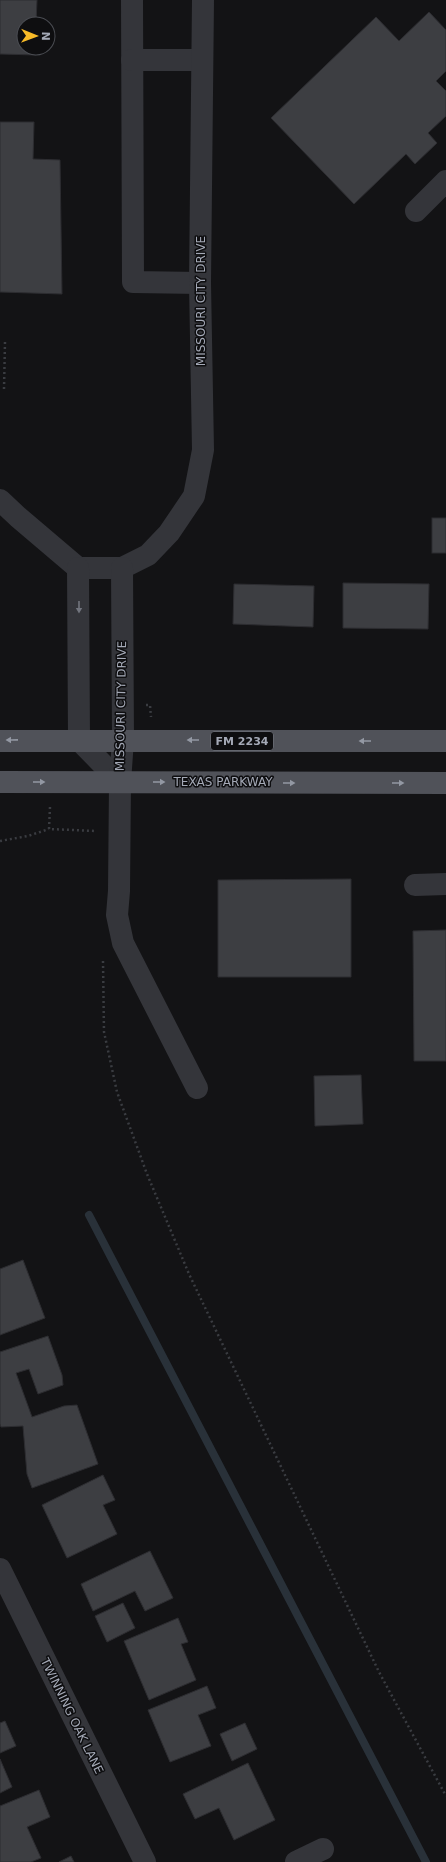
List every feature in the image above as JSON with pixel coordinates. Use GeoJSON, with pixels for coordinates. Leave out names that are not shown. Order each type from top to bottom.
{"type":"FeatureCollection","features":[{"type":"Feature","properties":{"kind":"main road","name":"FM 2234"},"geometry":{"type":"LineString","coordinates":[[0,740],[446,741]]}},
{"type":"Feature","properties":{"kind":"main road","name":"TEXAS PARKWAY"},"geometry":{"type":"LineString","coordinates":[[0,782],[446,783]]}},
{"type":"Feature","properties":{"kind":"street"},"geometry":{"type":"LineString","coordinates":[[132,0],[133,282],[200,283]]}},
{"type":"Feature","properties":{"kind":"street","name":"MISSOURI CITY DRIVE"},"geometry":{"type":"LineString","coordinates":[[78,568],[122,568],[148,555],[170,533],[194,496],[203,450],[200,283],[202,0]]}},
{"type":"Feature","properties":{"kind":"street"},"geometry":{"type":"LineString","coordinates":[[132,60],[202,60]]}},
{"type":"Feature","properties":{"kind":"street"},"geometry":{"type":"LineString","coordinates":[[416,211],[446,181]]}},
{"type":"Feature","properties":{"kind":"street"},"geometry":{"type":"LineString","coordinates":[[0,500],[78,568],[79,740]]}},
{"type":"Feature","properties":{"kind":"street","name":"MISSOURI CITY DRIVE"},"geometry":{"type":"LineString","coordinates":[[120,782],[123,740],[122,568]]}},
{"type":"Feature","properties":{"kind":"street","name":"MISSOURI CITY DRIVE"},"geometry":{"type":"LineString","coordinates":[[79,740],[120,782]]}},
{"type":"Feature","properties":{"kind":"street"},"geometry":{"type":"LineString","coordinates":[[120,782],[120,891],[117,915],[123,943],[198,1088]]}},
{"type":"Feature","properties":{"kind":"street"},"geometry":{"type":"LineString","coordinates":[[415,885],[446,884]]}},
{"type":"Feature","properties":{"kind":"street","name":"TWINNING OAK LANE"},"geometry":{"type":"LineString","coordinates":[[0,1569],[145,1862]]}},
{"type":"Feature","properties":{"kind":"street"},"geometry":{"type":"LineString","coordinates":[[296,1862],[323,1849]]}},
{"type":"Feature","properties":{"kind":"path"},"geometry":{"type":"LineString","coordinates":[[4,389],[5,342]]}},
{"type":"Feature","properties":{"kind":"path"},"geometry":{"type":"LineString","coordinates":[[49,829],[50,807]]}},
{"type":"Feature","properties":{"kind":"path"},"geometry":{"type":"LineString","coordinates":[[0,841],[28,836],[49,829],[98,831]]}},
{"type":"Feature","properties":{"kind":"path"},"geometry":{"type":"LineString","coordinates":[[103,960],[104,1032],[117,1092],[148,1174],[192,1281],[379,1672],[446,1796]]}},
{"type":"Feature","properties":{"kind":"building"},"geometry":{"type":"Polygon","coordinates":[[[0,0],[37,0],[36,16],[16,16],[16,54],[0,54],[0,0]]]}},
{"type":"Feature","properties":{"kind":"building"},"geometry":{"type":"Polygon","coordinates":[[[429,12],[446,30],[446,71],[436,81],[446,91],[446,116],[428,133],[437,143],[415,164],[406,154],[354,204],[271,118],[376,17],[399,41],[429,12]]]}},
{"type":"Feature","properties":{"kind":"building"},"geometry":{"type":"Polygon","coordinates":[[[0,122],[34,122],[33,159],[60,160],[62,294],[0,292],[0,122]]]}},
{"type":"Feature","properties":{"kind":"building"},"geometry":{"type":"Polygon","coordinates":[[[432,518],[446,518],[446,553],[432,553],[432,518]]]}},
{"type":"Feature","properties":{"kind":"building"},"geometry":{"type":"Polygon","coordinates":[[[343,583],[429,584],[428,629],[343,628],[343,583]]]}},
{"type":"Feature","properties":{"kind":"building"},"geometry":{"type":"Polygon","coordinates":[[[234,584],[314,586],[313,627],[233,624],[234,584]]]}},
{"type":"Feature","properties":{"kind":"building"},"geometry":{"type":"Polygon","coordinates":[[[351,879],[351,977],[218,977],[218,880],[351,879]]]}},
{"type":"Feature","properties":{"kind":"building"},"geometry":{"type":"Polygon","coordinates":[[[446,930],[446,1061],[414,1061],[413,931],[446,930]]]}},
{"type":"Feature","properties":{"kind":"building"},"geometry":{"type":"Polygon","coordinates":[[[361,1075],[363,1124],[315,1126],[314,1076],[361,1075]]]}},
{"type":"Feature","properties":{"kind":"building"},"geometry":{"type":"Polygon","coordinates":[[[23,1260],[45,1318],[0,1335],[0,1269],[23,1260]]]}},
{"type":"Feature","properties":{"kind":"building"},"geometry":{"type":"Polygon","coordinates":[[[48,1336],[62,1375],[63,1385],[38,1394],[29,1369],[16,1373],[32,1417],[64,1406],[77,1405],[98,1464],[32,1488],[27,1474],[23,1426],[1,1427],[0,1424],[0,1352],[48,1336]]]}},
{"type":"Feature","properties":{"kind":"building"},"geometry":{"type":"Polygon","coordinates":[[[103,1475],[115,1500],[103,1505],[117,1534],[67,1558],[42,1505],[103,1475]]]}},
{"type":"Feature","properties":{"kind":"building"},"geometry":{"type":"Polygon","coordinates":[[[150,1551],[173,1598],[145,1611],[135,1591],[93,1611],[81,1584],[150,1551]]]}},
{"type":"Feature","properties":{"kind":"building"},"geometry":{"type":"Polygon","coordinates":[[[123,1603],[135,1628],[107,1642],[95,1616],[123,1603]]]}},
{"type":"Feature","properties":{"kind":"building"},"geometry":{"type":"Polygon","coordinates":[[[178,1618],[188,1642],[181,1644],[196,1680],[149,1700],[124,1641],[178,1618]]]}},
{"type":"Feature","properties":{"kind":"building"},"geometry":{"type":"Polygon","coordinates":[[[207,1686],[216,1708],[198,1715],[211,1746],[170,1762],[148,1710],[207,1686]]]}},
{"type":"Feature","properties":{"kind":"building"},"geometry":{"type":"Polygon","coordinates":[[[5,1721],[16,1746],[0,1753],[0,1723],[5,1721]]]}},
{"type":"Feature","properties":{"kind":"building"},"geometry":{"type":"Polygon","coordinates":[[[245,1723],[257,1749],[232,1761],[220,1734],[245,1723]]]}},
{"type":"Feature","properties":{"kind":"building"},"geometry":{"type":"Polygon","coordinates":[[[0,1759],[12,1787],[0,1793],[0,1759]]]}},
{"type":"Feature","properties":{"kind":"building"},"geometry":{"type":"Polygon","coordinates":[[[248,1763],[275,1820],[234,1840],[219,1808],[195,1819],[183,1794],[248,1763]]]}},
{"type":"Feature","properties":{"kind":"building"},"geometry":{"type":"Polygon","coordinates":[[[39,1790],[50,1817],[27,1827],[41,1858],[31,1862],[0,1862],[0,1806],[39,1790]]]}},
{"type":"Feature","properties":{"kind":"building"},"geometry":{"type":"Polygon","coordinates":[[[71,1856],[74,1862],[59,1862],[71,1856]]]}},
{"type":"Feature","properties":{"kind":"waterway"},"geometry":{"type":"LineString","coordinates":[[89,1215],[426,1862]]}}]}
